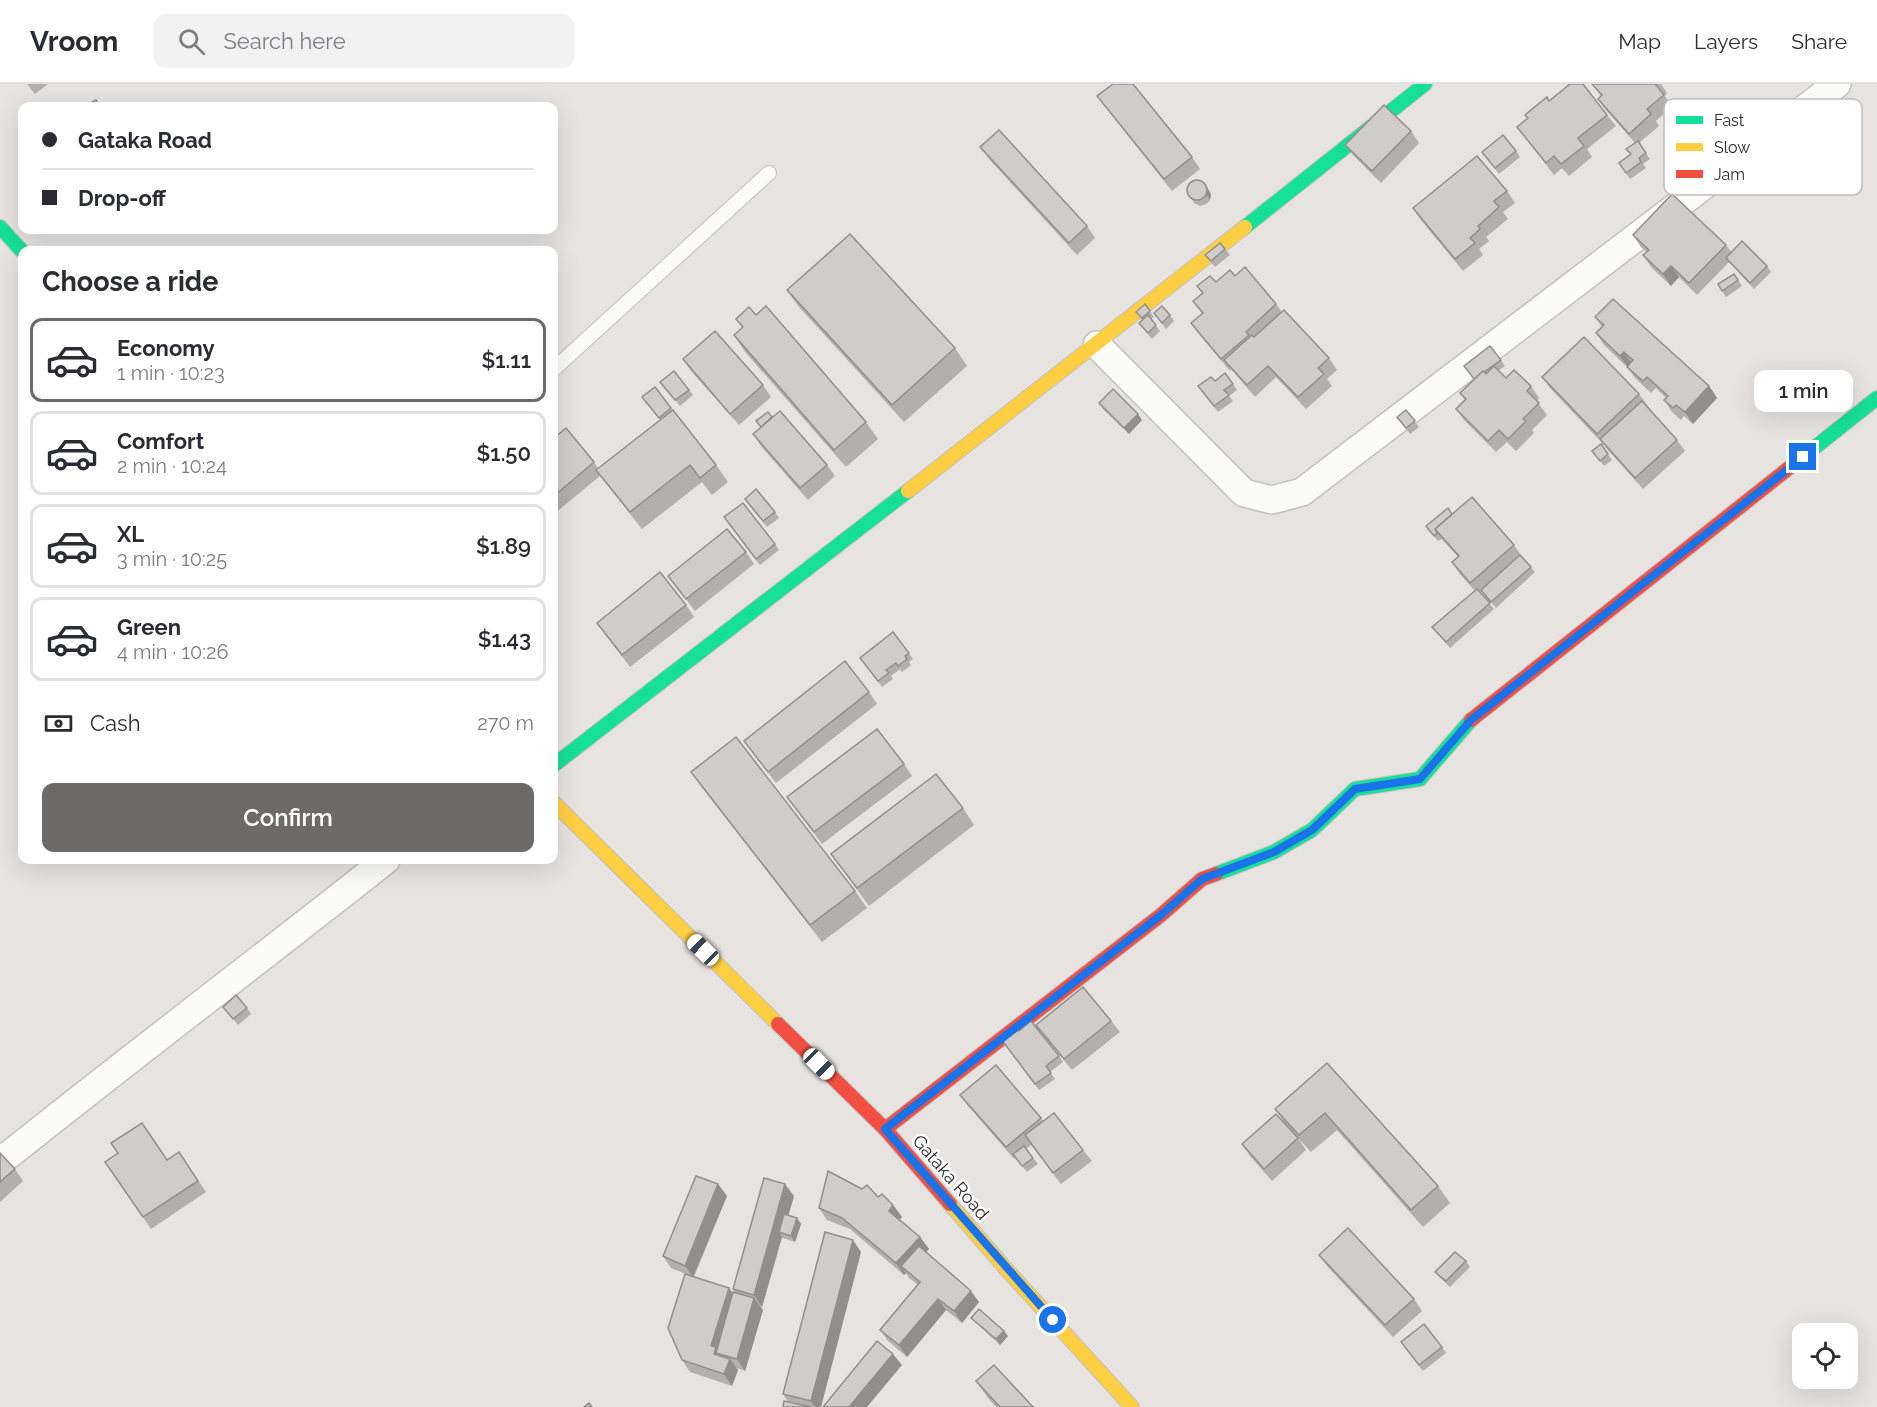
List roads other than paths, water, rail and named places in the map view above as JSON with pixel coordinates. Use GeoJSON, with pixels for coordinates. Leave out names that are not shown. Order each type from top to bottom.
{"type":"FeatureCollection","features":[{"type":"Feature","properties":{"kind":"street"},"geometry":{"type":"LineString","coordinates":[[558,762],[1097,345],[1425,84]]}},
{"type":"Feature","properties":{"kind":"street"},"geometry":{"type":"LineString","coordinates":[[1817,99],[1837,84]]}},
{"type":"Feature","properties":{"kind":"street"},"geometry":{"type":"LineString","coordinates":[[1097,345],[1244,493],[1272,500],[1302,492],[1691,195]]}},
{"type":"Feature","properties":{"kind":"street"},"geometry":{"type":"LineString","coordinates":[[0,227],[18,247]]}},
{"type":"Feature","properties":{"kind":"street"},"geometry":{"type":"LineString","coordinates":[[885,1129],[1161,915],[1202,879],[1274,852],[1312,830],[1355,789],[1420,779],[1471,720],[1877,398]]}},
{"type":"Feature","properties":{"kind":"street","name":"Gataka Road"},"geometry":{"type":"LineString","coordinates":[[558,807],[885,1129],[1006,1269],[1132,1407]]}},
{"type":"Feature","properties":{"kind":"street"},"geometry":{"type":"LineString","coordinates":[[0,1159],[10,1154],[381,864]]}},
{"type":"Feature","properties":{"kind":"lane"},"geometry":{"type":"LineString","coordinates":[[558,365],[769,173]]}}]}
